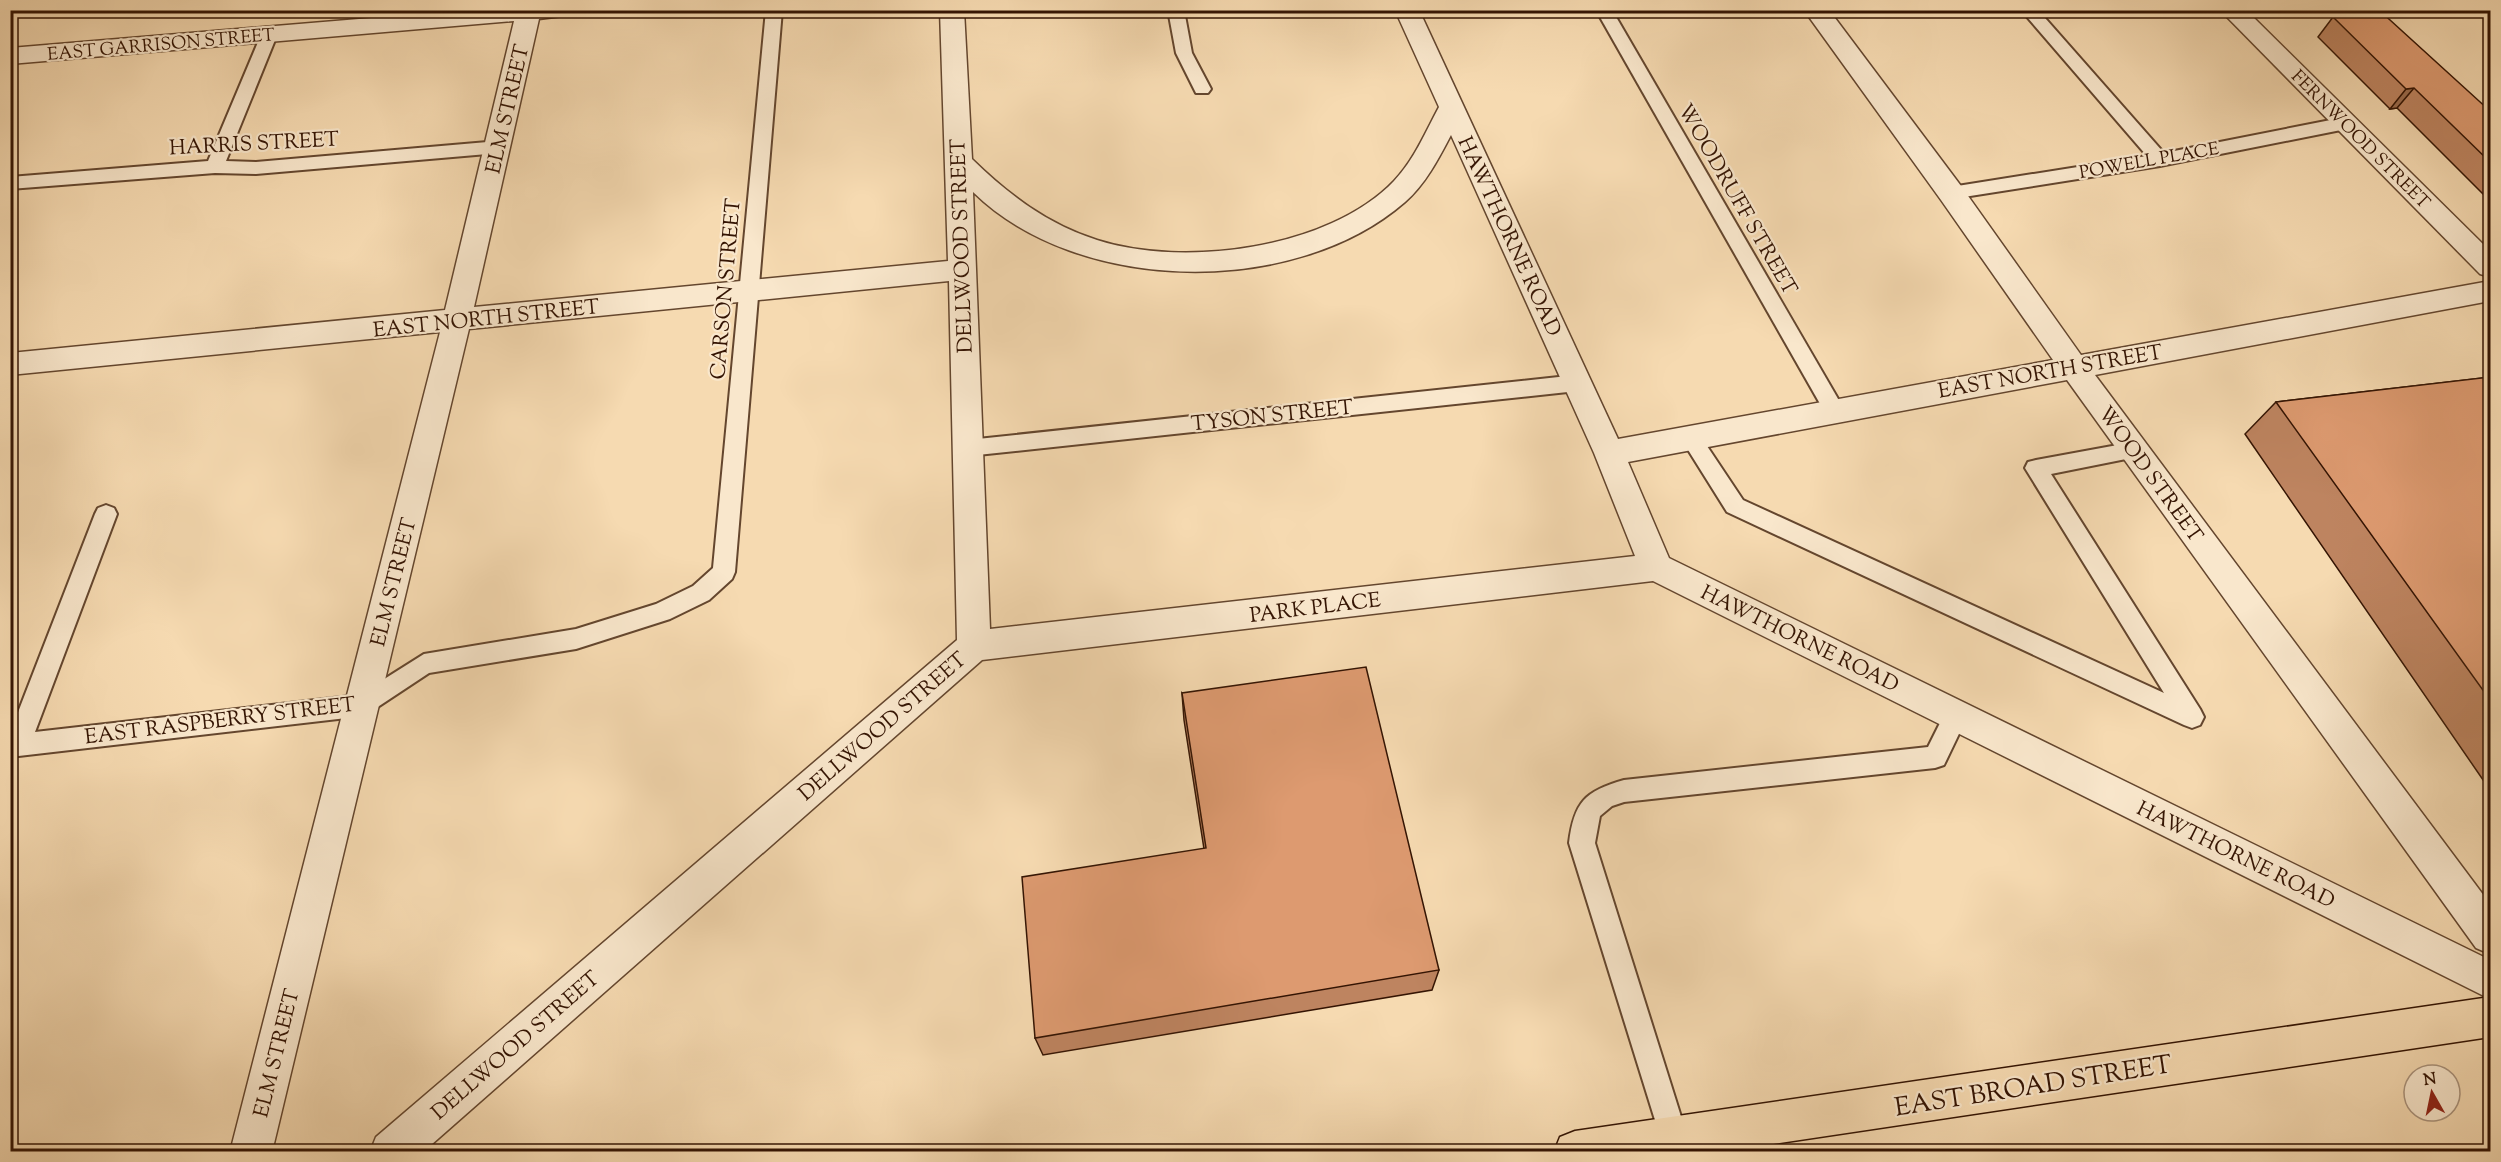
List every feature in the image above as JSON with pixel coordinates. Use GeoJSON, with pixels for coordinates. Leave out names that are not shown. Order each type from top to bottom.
{"type":"FeatureCollection","features":[{"type":"Feature","properties":{"kind":"main road","name":"EAST BROAD STREET"},"geometry":{"type":"LineString","coordinates":[[1575,1152],[2490,1017]]}},
{"type":"Feature","properties":{"kind":"street","name":"EAST GARRISON STREET"},"geometry":{"type":"LineString","coordinates":[[10,56],[562,10]]}},
{"type":"Feature","properties":{"kind":"street","name":"DELLWOOD STREET"},"geometry":{"type":"LineString","coordinates":[[391,1152],[974,646],[952,10]]}},
{"type":"Feature","properties":{"kind":"street","name":"HAWTHORNE ROAD"},"geometry":{"type":"LineString","coordinates":[[1407,10],[1609,453],[1656,567],[2490,980]]}},
{"type":"Feature","properties":{"kind":"street","name":"WOOD STREET"},"geometry":{"type":"LineString","coordinates":[[1816,10],[1951,193],[2074,368],[2490,935]]}},
{"type":"Feature","properties":{"kind":"street","name":"FERNWOOD STREET"},"geometry":{"type":"LineString","coordinates":[[2232,10],[2490,267]]}},
{"type":"Feature","properties":{"kind":"street","name":"ELM STREET"},"geometry":{"type":"LineString","coordinates":[[251,1152],[364,705],[499,147],[528,12]]}},
{"type":"Feature","properties":{"kind":"street"},"geometry":{"type":"LineString","coordinates":[[959,162],[999,201],[1021,216],[1076,242],[1107,252],[1152,260],[1233,259],[1304,246],[1366,219],[1397,194],[1422,163],[1451,108]]}},
{"type":"Feature","properties":{"kind":"street","name":"EAST NORTH STREET"},"geometry":{"type":"LineString","coordinates":[[10,364],[961,270]]}},
{"type":"Feature","properties":{"kind":"street","name":"EAST NORTH STREET"},"geometry":{"type":"LineString","coordinates":[[1609,453],[2490,291]]}},
{"type":"Feature","properties":{"kind":"street","name":"PARK PLACE"},"geometry":{"type":"LineString","coordinates":[[974,646],[1656,567]]}},
{"type":"Feature","properties":{"kind":"lane","name":"CARSON STREET"},"geometry":{"type":"LineString","coordinates":[[724,572],[774,10]]}},
{"type":"Feature","properties":{"kind":"lane"},"geometry":{"type":"LineString","coordinates":[[1176,10],[1184,52],[1202,89]]}},
{"type":"Feature","properties":{"kind":"lane","name":"WOODRUFF STREET"},"geometry":{"type":"LineString","coordinates":[[1604,10],[1834,410]]}},
{"type":"Feature","properties":{"kind":"lane"},"geometry":{"type":"LineString","coordinates":[[2029,10],[2160,160]]}},
{"type":"Feature","properties":{"kind":"lane"},"geometry":{"type":"LineString","coordinates":[[215,167],[269,35]]}},
{"type":"Feature","properties":{"kind":"lane","name":"POWELL PLACE"},"geometry":{"type":"LineString","coordinates":[[1951,193],[2160,160],[2346,123]]}},
{"type":"Feature","properties":{"kind":"lane","name":"HARRIS STREET"},"geometry":{"type":"LineString","coordinates":[[10,183],[215,167],[256,168],[499,147]]}},
{"type":"Feature","properties":{"kind":"lane","name":"TYSON STREET"},"geometry":{"type":"LineString","coordinates":[[968,448],[1577,383]]}},
{"type":"Feature","properties":{"kind":"lane"},"geometry":{"type":"LineString","coordinates":[[1690,438],[1735,506],[2193,717],[2036,468],[2134,450]]}},
{"type":"Feature","properties":{"kind":"lane"},"geometry":{"type":"LineString","coordinates":[[14,745],[106,514]]}},
{"type":"Feature","properties":{"kind":"lane","name":"EAST RASPBERRY STREET"},"geometry":{"type":"LineString","coordinates":[[14,745],[364,705],[424,664],[576,639],[662,612],[701,593],[724,572]]}},
{"type":"Feature","properties":{"kind":"lane"},"geometry":{"type":"LineString","coordinates":[[1674,1139],[1582,843],[1584,816],[1603,797],[1624,791],[1935,757],[1956,715]]}},
{"type":"Feature","properties":{"kind":"building"},"geometry":{"type":"Polygon","coordinates":[[[2366,10],[2379,10],[2490,111],[2490,162],[2414,88],[2406,89],[2333,17],[2366,10]]]}},
{"type":"Feature","properties":{"kind":"building"},"geometry":{"type":"Polygon","coordinates":[[[2490,377],[2490,700],[2276,402],[2490,377]]]}},
{"type":"Feature","properties":{"kind":"building"},"geometry":{"type":"Polygon","coordinates":[[[1366,667],[1439,970],[1035,1038],[1022,877],[1206,848],[1182,693],[1366,667]]]}}]}
